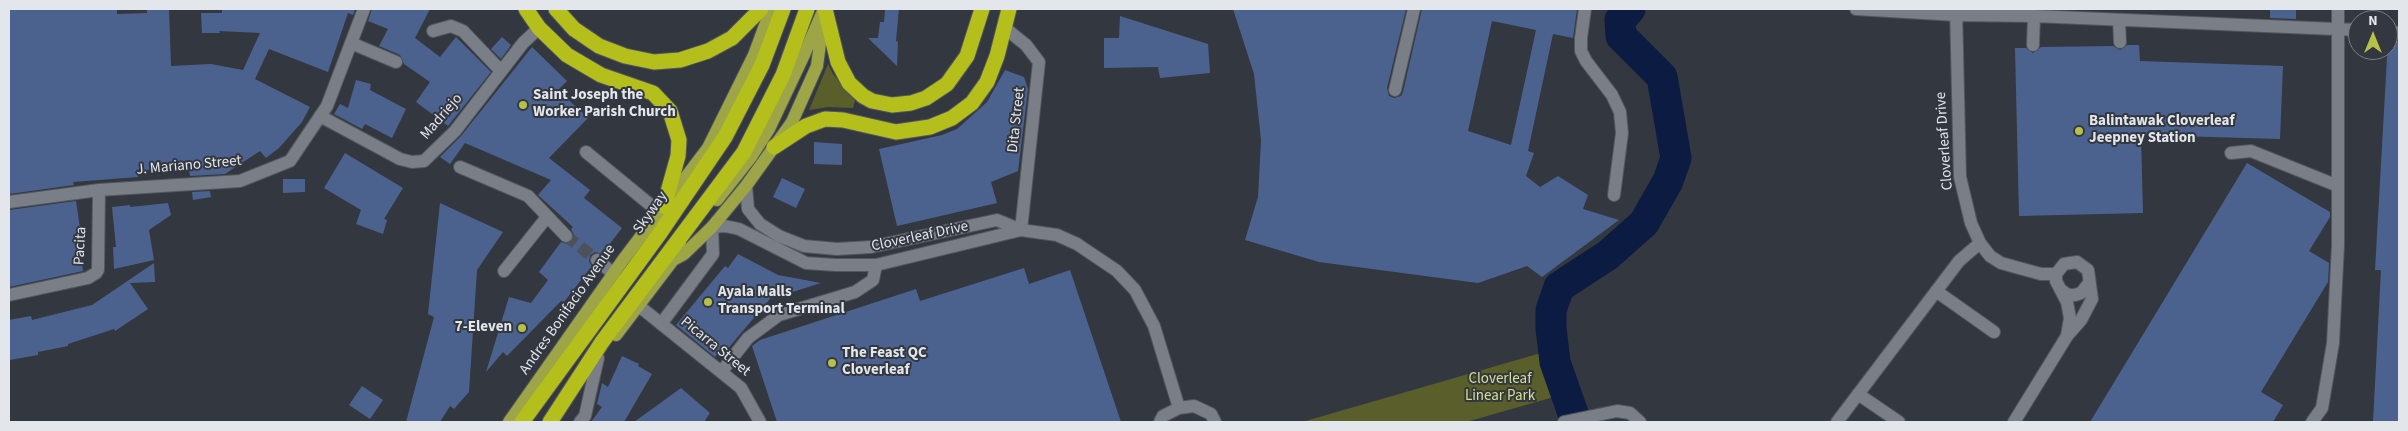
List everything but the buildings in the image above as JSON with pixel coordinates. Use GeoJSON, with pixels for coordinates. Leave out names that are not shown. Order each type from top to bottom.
{"type":"FeatureCollection","features":[{"type":"Feature","properties":{"kind":"highway"},"geometry":{"type":"LineString","coordinates":[[526,9],[539,28],[556,46],[584,67],[652,93],[670,111],[679,140],[678,156],[662,209]]}},
{"type":"Feature","properties":{"kind":"highway"},"geometry":{"type":"LineString","coordinates":[[556,9],[574,29],[592,42],[625,56],[654,62],[680,60],[708,51],[732,38],[761,9]]}},
{"type":"Feature","properties":{"kind":"highway","name":"Skyway"},"geometry":{"type":"LineString","coordinates":[[522,422],[660,233],[725,137],[762,65],[782,9]]}},
{"type":"Feature","properties":{"kind":"highway"},"geometry":{"type":"LineString","coordinates":[[550,422],[602,342],[744,152],[783,75],[807,9]]}},
{"type":"Feature","properties":{"kind":"highway"},"geometry":{"type":"LineString","coordinates":[[824,9],[838,62],[849,82],[863,96],[892,105],[926,98],[947,84],[967,56],[982,9]]}},
{"type":"Feature","properties":{"kind":"highway"},"geometry":{"type":"LineString","coordinates":[[775,145],[806,126],[825,119],[843,120],[896,132],[924,129],[952,118],[972,103],[984,87],[993,67],[1009,9]]}},
{"type":"Feature","properties":{"kind":"main road","name":"Andres Bonifacio Avenue"},"geometry":{"type":"LineString","coordinates":[[509,422],[614,274],[708,148],[721,125],[754,54],[771,9]]}},
{"type":"Feature","properties":{"kind":"main road"},"geometry":{"type":"LineString","coordinates":[[554,422],[598,358],[674,260],[679,246],[751,157],[776,114],[824,9]]}},
{"type":"Feature","properties":{"kind":"main road"},"geometry":{"type":"LineString","coordinates":[[674,260],[684,254],[712,227],[746,186],[792,122],[818,66],[824,9]]}},
{"type":"Feature","properties":{"kind":"main road"},"geometry":{"type":"LineString","coordinates":[[775,145],[776,114]]}},
{"type":"Feature","properties":{"kind":"main road"},"geometry":{"type":"LineString","coordinates":[[751,157],[775,145]]}},
{"type":"Feature","properties":{"kind":"street","name":"J. Mariano Street"},"geometry":{"type":"LineString","coordinates":[[9,202],[100,190],[240,181],[290,161],[331,98],[364,9]]}},
{"type":"Feature","properties":{"kind":"street"},"geometry":{"type":"LineString","coordinates":[[1395,90],[1414,9]]}},
{"type":"Feature","properties":{"kind":"street"},"geometry":{"type":"LineString","coordinates":[[1585,9],[1581,51],[1586,61],[1615,100],[1620,112],[1622,133],[1614,195]]}},
{"type":"Feature","properties":{"kind":"street"},"geometry":{"type":"LineString","coordinates":[[1856,9],[2348,30]]}},
{"type":"Feature","properties":{"kind":"street"},"geometry":{"type":"LineString","coordinates":[[2312,422],[2322,408],[2333,343],[2338,245],[2338,9]]}},
{"type":"Feature","properties":{"kind":"street","name":"Cloverleaf Drive"},"geometry":{"type":"LineString","coordinates":[[1956,12],[1960,177],[1971,223],[1980,242],[1990,256],[2001,263],[2041,274],[2057,281],[2062,292],[2075,295],[2086,289],[2089,283]]}},
{"type":"Feature","properties":{"kind":"street"},"geometry":{"type":"LineString","coordinates":[[2033,45],[2034,16]]}},
{"type":"Feature","properties":{"kind":"street"},"geometry":{"type":"LineString","coordinates":[[2119,20],[2120,42]]}},
{"type":"Feature","properties":{"kind":"street"},"geometry":{"type":"LineString","coordinates":[[433,31],[451,26],[463,31],[501,71]]}},
{"type":"Feature","properties":{"kind":"street","name":"Madriejo"},"geometry":{"type":"LineString","coordinates":[[320,116],[400,159],[412,162],[424,160],[455,131],[523,43],[539,28]]}},
{"type":"Feature","properties":{"kind":"street","name":"Dita Street"},"geometry":{"type":"LineString","coordinates":[[1005,28],[1026,45],[1039,62],[1021,230]]}},
{"type":"Feature","properties":{"kind":"street"},"geometry":{"type":"LineString","coordinates":[[351,43],[396,62]]}},
{"type":"Feature","properties":{"kind":"street"},"geometry":{"type":"LineString","coordinates":[[586,152],[662,209]]}},
{"type":"Feature","properties":{"kind":"street"},"geometry":{"type":"LineString","coordinates":[[2231,153],[2251,152],[2338,186]]}},
{"type":"Feature","properties":{"kind":"street"},"geometry":{"type":"LineString","coordinates":[[460,167],[528,196],[566,236]]}},
{"type":"Feature","properties":{"kind":"street","name":"Cloverleaf Drive"},"geometry":{"type":"LineString","coordinates":[[746,186],[748,209],[760,224],[779,236],[804,246],[837,249],[871,247],[997,220],[1021,230],[1057,235],[1076,244],[1117,271],[1135,290],[1154,326],[1179,408]]}},
{"type":"Feature","properties":{"kind":"street","name":"Pacita"},"geometry":{"type":"LineString","coordinates":[[9,295],[88,278],[96,273],[98,270],[100,190]]}},
{"type":"Feature","properties":{"kind":"street"},"geometry":{"type":"LineString","coordinates":[[504,271],[547,217]]}},
{"type":"Feature","properties":{"kind":"street","name":"Cloverleaf Drive"},"geometry":{"type":"LineString","coordinates":[[712,227],[725,226],[739,229],[806,263],[876,266],[1021,230]]}},
{"type":"Feature","properties":{"kind":"street"},"geometry":{"type":"LineString","coordinates":[[661,324],[713,254],[712,227]]}},
{"type":"Feature","properties":{"kind":"street"},"geometry":{"type":"LineString","coordinates":[[1837,422],[1958,261],[1980,242]]}},
{"type":"Feature","properties":{"kind":"street"},"geometry":{"type":"LineString","coordinates":[[597,260],[614,274]]}},
{"type":"Feature","properties":{"kind":"street"},"geometry":{"type":"LineString","coordinates":[[2014,422],[2067,336],[2081,320],[2092,299],[2088,270],[2077,262],[2064,264],[2057,281],[2067,302],[2070,318],[2067,336]]}},
{"type":"Feature","properties":{"kind":"street"},"geometry":{"type":"LineString","coordinates":[[722,371],[748,338],[780,315],[855,292],[873,280],[876,266]]}},
{"type":"Feature","properties":{"kind":"street"},"geometry":{"type":"LineString","coordinates":[[1936,291],[1994,332]]}},
{"type":"Feature","properties":{"kind":"street","name":"Picarra Street"},"geometry":{"type":"LineString","coordinates":[[638,306],[742,388],[760,422]]}},
{"type":"Feature","properties":{"kind":"street"},"geometry":{"type":"LineString","coordinates":[[580,422],[585,416],[598,358]]}},
{"type":"Feature","properties":{"kind":"street"},"geometry":{"type":"LineString","coordinates":[[1858,394],[1899,422]]}},
{"type":"Feature","properties":{"kind":"street"},"geometry":{"type":"LineString","coordinates":[[1160,422],[1163,416],[1179,408],[1194,406],[1211,414],[1215,422]]}},
{"type":"Feature","properties":{"kind":"street"},"geometry":{"type":"LineString","coordinates":[[1564,422],[1617,410],[1630,413],[1640,422]]}},
{"type":"Feature","properties":{"kind":"green space"},"geometry":{"type":"Polygon","coordinates":[[[828,64],[833,74],[855,100],[853,108],[828,107],[809,110],[828,64]]]}},
{"type":"Feature","properties":{"kind":"green space","name":"Cloverleaf Linear Park"},"geometry":{"type":"Polygon","coordinates":[[[1541,353],[1554,397],[1466,422],[1302,422],[1541,353]]]}},
{"type":"Feature","properties":{"kind":"waterway"},"geometry":{"type":"LineString","coordinates":[[1576,422],[1555,362],[1551,310],[1559,287],[1608,255],[1644,223],[1668,181],[1676,158],[1662,77],[1621,36],[1620,20],[1630,9]]}},
{"type":"Feature","properties":{"kind":"tunnel"},"geometry":{"type":"LineString","coordinates":[[566,236],[597,260]]}},
{"type":"Feature","properties":{"kind":"place","name":"Saint Joseph the Worker Parish Church"},"geometry":{"type":"Point","coordinates":[523,105]}},
{"type":"Feature","properties":{"kind":"place","name":"Balintawak Cloverleaf Jeepney Station"},"geometry":{"type":"Point","coordinates":[2079,131]}},
{"type":"Feature","properties":{"kind":"place","name":"Ayala Malls Transport Terminal"},"geometry":{"type":"Point","coordinates":[708,302]}},
{"type":"Feature","properties":{"kind":"place","name":"7-Eleven"},"geometry":{"type":"Point","coordinates":[522,328]}},
{"type":"Feature","properties":{"kind":"place","name":"The Feast QC Cloverleaf"},"geometry":{"type":"Point","coordinates":[832,363]}}]}
